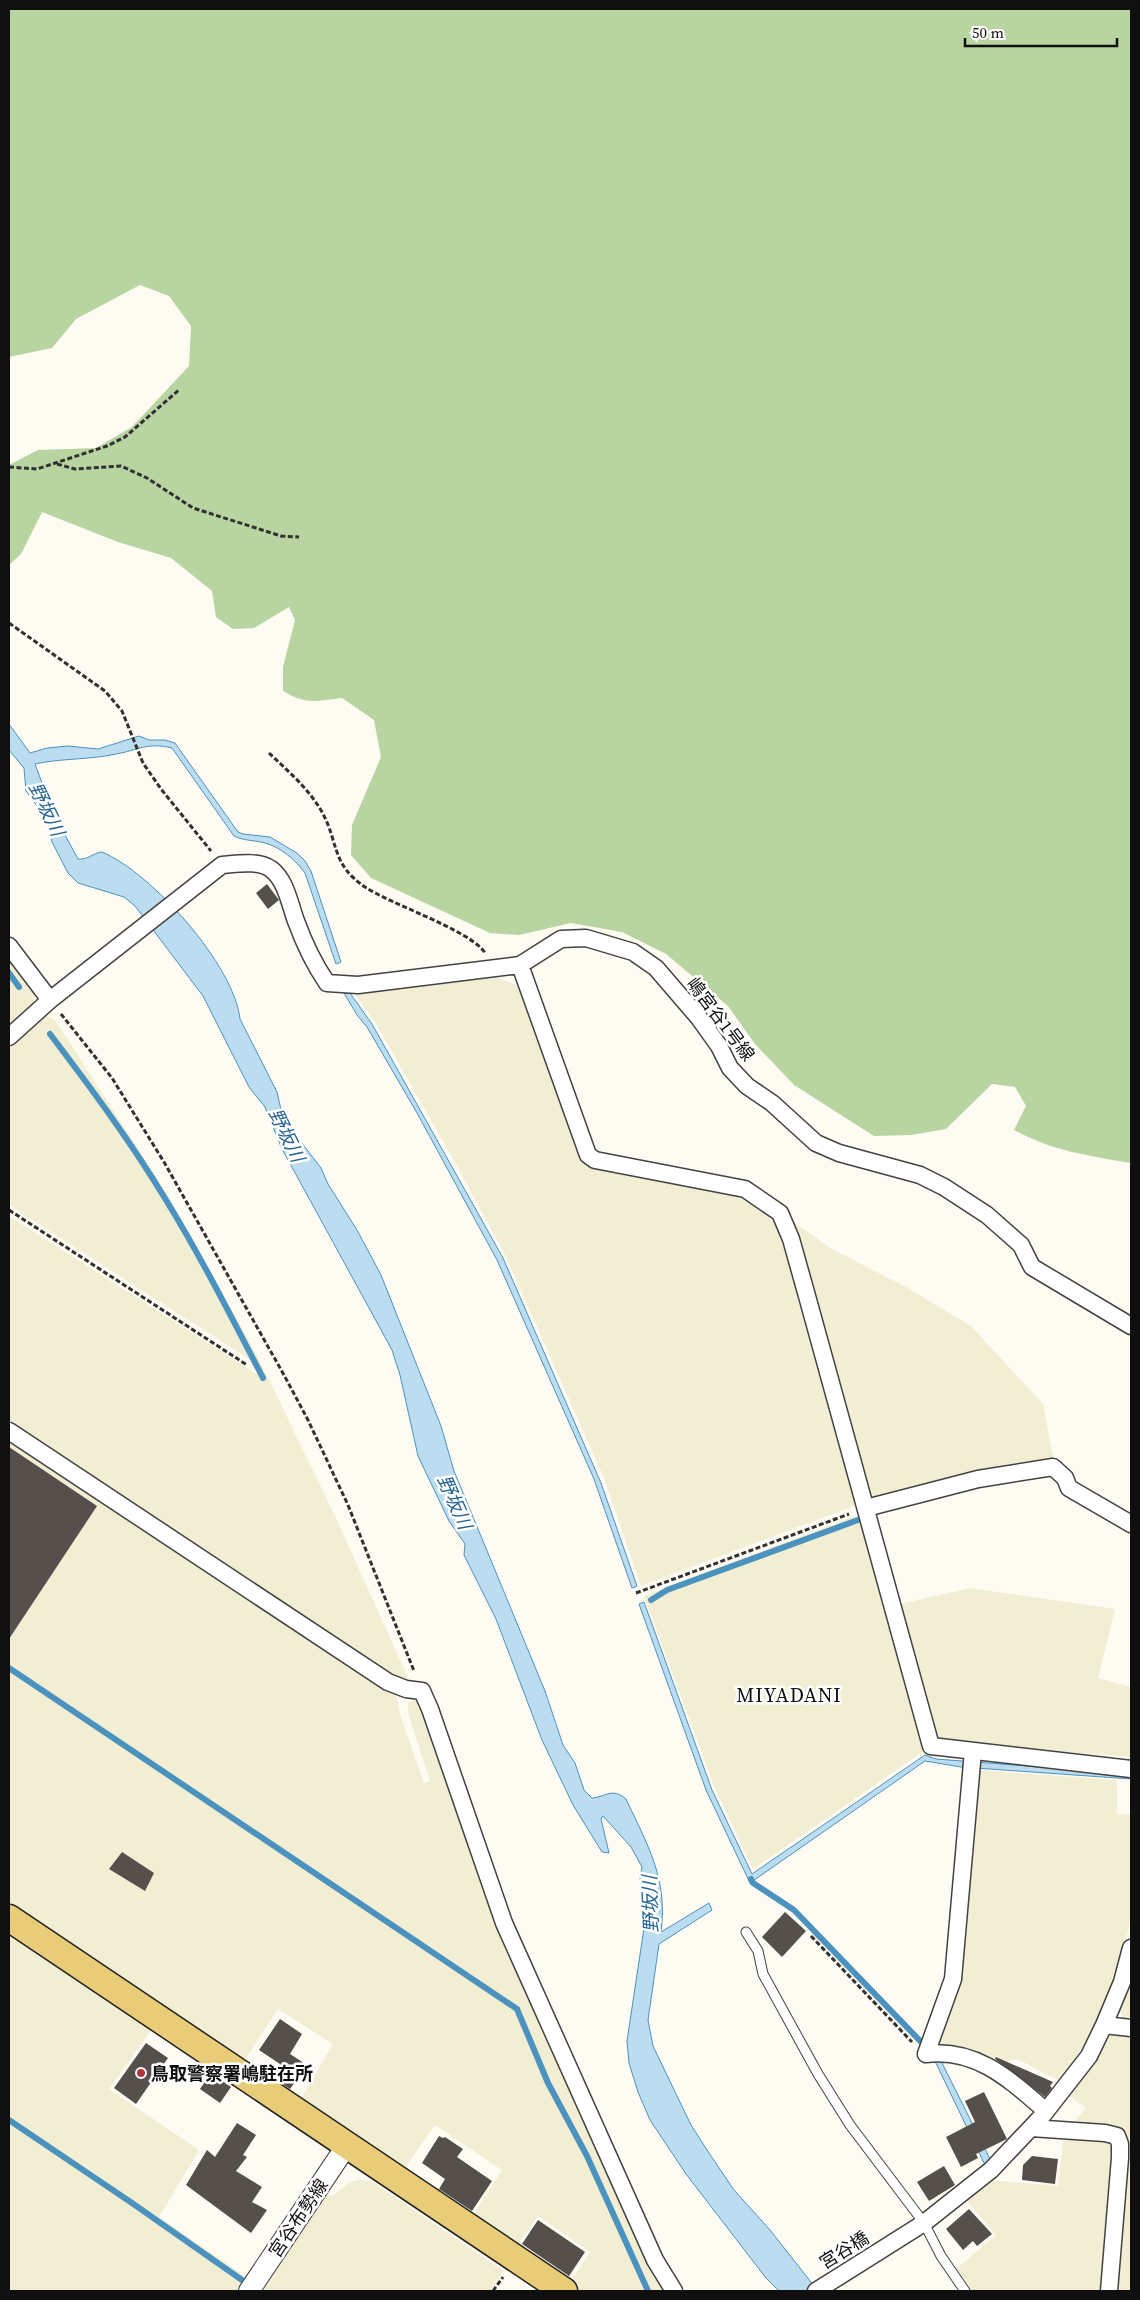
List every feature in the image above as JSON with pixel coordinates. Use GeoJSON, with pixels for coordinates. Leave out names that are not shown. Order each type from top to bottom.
{"type":"FeatureCollection","features":[{"type":"Feature","properties":{"kind":"main road"},"geometry":{"type":"LineString","coordinates":[[9,1918],[564,2291]]}},
{"type":"Feature","properties":{"kind":"street","name":"嶋宮谷1号線"},"geometry":{"type":"LineString","coordinates":[[222,865],[249,862],[271,869],[286,889],[296,921],[308,949],[316,967],[327,983],[358,985],[520,965],[562,939],[586,938],[633,952],[656,968],[700,1018],[720,1046],[730,1068],[747,1086],[772,1103],[816,1143],[838,1153],[920,1175],[944,1187],[987,1216],[1021,1245],[1032,1267],[1131,1326]]}},
{"type":"Feature","properties":{"kind":"street"},"geometry":{"type":"LineString","coordinates":[[9,1037],[50,1000],[222,865]]}},
{"type":"Feature","properties":{"kind":"street"},"geometry":{"type":"LineString","coordinates":[[9,946],[50,1000]]}},
{"type":"Feature","properties":{"kind":"street"},"geometry":{"type":"LineString","coordinates":[[520,965],[588,1155],[595,1160],[745,1189],[780,1213],[791,1239],[932,1746],[1131,1769]]}},
{"type":"Feature","properties":{"kind":"street"},"geometry":{"type":"LineString","coordinates":[[9,1431],[388,1682],[406,1689],[422,1691],[430,1709],[504,1924],[655,2260],[674,2291]]}},
{"type":"Feature","properties":{"kind":"street"},"geometry":{"type":"LineString","coordinates":[[866,1508],[978,1479],[1053,1467],[1065,1478],[1069,1488],[1131,1524]]}},
{"type":"Feature","properties":{"kind":"street"},"geometry":{"type":"LineString","coordinates":[[973,1751],[953,1979],[926,2054],[942,2052],[977,2061],[994,2068],[1046,2111]]}},
{"type":"Feature","properties":{"kind":"street"},"geometry":{"type":"LineString","coordinates":[[1131,1948],[1122,1982],[1104,2025],[1131,2028]]}},
{"type":"Feature","properties":{"kind":"street","name":"宮谷橋"},"geometry":{"type":"LineString","coordinates":[[816,2291],[924,2223],[991,2170],[1046,2111],[1089,2056],[1104,2025]]}},
{"type":"Feature","properties":{"kind":"street"},"geometry":{"type":"LineString","coordinates":[[1031,2128],[1105,2132],[1116,2136],[1120,2144],[1109,2291]]}},
{"type":"Feature","properties":{"kind":"street","name":"宮谷布勢線"},"geometry":{"type":"LineString","coordinates":[[250,2291],[347,2145]]}},
{"type":"Feature","properties":{"kind":"lane"},"geometry":{"type":"LineString","coordinates":[[746,1932],[758,1951],[763,1974],[818,2074],[850,2125],[924,2223],[941,2256],[965,2291]]}},
{"type":"Feature","properties":{"kind":"path"},"geometry":{"type":"LineString","coordinates":[[9,467],[37,469],[107,446],[125,437],[180,388]]}},
{"type":"Feature","properties":{"kind":"path"},"geometry":{"type":"LineString","coordinates":[[57,464],[75,470],[121,466],[147,478],[192,508],[281,536],[298,536]]}},
{"type":"Feature","properties":{"kind":"path"},"geometry":{"type":"LineString","coordinates":[[9,623],[105,691],[122,711],[143,763],[161,789],[222,865]]}},
{"type":"Feature","properties":{"kind":"path"},"geometry":{"type":"LineString","coordinates":[[269,752],[310,794],[323,814],[338,858],[346,871],[365,887],[481,947],[494,968]]}},
{"type":"Feature","properties":{"kind":"path"},"geometry":{"type":"LineString","coordinates":[[50,1000],[118,1086],[164,1162],[284,1375],[308,1420],[348,1505],[422,1691]]}},
{"type":"Feature","properties":{"kind":"path"},"geometry":{"type":"LineString","coordinates":[[9,1210],[247,1365]]}},
{"type":"Feature","properties":{"kind":"path"},"geometry":{"type":"LineString","coordinates":[[636,1593],[866,1508]]}},
{"type":"Feature","properties":{"kind":"path"},"geometry":{"type":"LineString","coordinates":[[811,1936],[926,2054]]}},
{"type":"Feature","properties":{"kind":"shaded area"},"geometry":{"type":"Polygon","coordinates":[[[9,955],[32,987],[34,996],[32,1005],[9,1028],[9,955]]]}},
{"type":"Feature","properties":{"kind":"shaded area"},"geometry":{"type":"Polygon","coordinates":[[[495,977],[517,985],[522,994],[581,1159],[588,1166],[726,1192],[756,1206],[776,1224],[783,1234],[855,1500],[854,1506],[641,1586],[604,1478],[506,1257],[456,1164],[375,1022],[353,992],[495,977]]]}},
{"type":"Feature","properties":{"kind":"shaded area"},"geometry":{"type":"Polygon","coordinates":[[[45,1015],[54,1019],[59,1026],[165,1191],[259,1359],[335,1516],[410,1682],[404,1683],[9,1424],[9,1216],[258,1375],[252,1361],[9,1205],[9,1044],[45,1015]]]}},
{"type":"Feature","properties":{"kind":"shaded area"},"geometry":{"type":"Polygon","coordinates":[[[790,1219],[830,1248],[906,1287],[971,1326],[1043,1404],[1054,1462],[875,1499],[870,1496],[790,1219]]]}},
{"type":"Feature","properties":{"kind":"shaded area"},"geometry":{"type":"Polygon","coordinates":[[[9,1434],[395,1690],[400,1715],[424,1783],[430,1781],[408,1713],[408,1703],[415,1700],[424,1711],[667,2291],[578,2291],[569,2285],[590,2252],[538,2216],[515,2248],[471,2218],[502,2170],[435,2125],[402,2172],[299,2102],[333,2044],[278,2009],[243,2063],[9,1907],[9,1434]]]}},
{"type":"Feature","properties":{"kind":"shaded area"},"geometry":{"type":"Polygon","coordinates":[[[852,1517],[861,1518],[924,1751],[753,1869],[715,1789],[644,1596],[852,1517]]]}},
{"type":"Feature","properties":{"kind":"shaded area"},"geometry":{"type":"Polygon","coordinates":[[[970,1588],[1115,1609],[1098,1678],[1131,1687],[1131,1757],[968,1745],[940,1739],[935,1736],[900,1604],[970,1588]]]}},
{"type":"Feature","properties":{"kind":"shaded area"},"geometry":{"type":"Polygon","coordinates":[[[977,1770],[1117,1780],[1117,1814],[1131,1814],[1131,1919],[1117,1977],[1089,2037],[1060,2081],[1017,2059],[996,2065],[934,2045],[955,1979],[977,1770]]]}},
{"type":"Feature","properties":{"kind":"shaded area"},"geometry":{"type":"Polygon","coordinates":[[[10,1935],[152,2029],[109,2089],[199,2150],[159,2217],[246,2277],[237,2291],[9,2291],[10,1935]]]}},
{"type":"Feature","properties":{"kind":"shaded area"},"geometry":{"type":"Polygon","coordinates":[[[1131,1976],[1131,2021],[1126,2021],[1118,2009],[1131,1976]]]}},
{"type":"Feature","properties":{"kind":"shaded area"},"geometry":{"type":"Polygon","coordinates":[[[1108,2035],[1131,2037],[1131,2291],[1113,2291],[1124,2146],[1070,2127],[1086,2108],[1068,2095],[1108,2035]]]}},
{"type":"Feature","properties":{"kind":"shaded area"},"geometry":{"type":"Polygon","coordinates":[[[1064,2135],[1115,2141],[1105,2291],[970,2291],[955,2270],[996,2235],[966,2200],[989,2180],[1058,2186],[1064,2135]]]}},
{"type":"Feature","properties":{"kind":"shaded area"},"geometry":{"type":"Polygon","coordinates":[[[360,2180],[371,2181],[504,2271],[490,2291],[261,2291],[327,2194],[332,2196],[350,2182],[360,2180]]]}},
{"type":"Feature","properties":{"kind":"green space"},"geometry":{"type":"Polygon","coordinates":[[[9,9],[1131,9],[1131,1163],[1057,1148],[1014,1130],[1026,1106],[1015,1087],[992,1084],[946,1129],[911,1135],[874,1136],[794,1085],[755,1044],[728,1006],[666,954],[622,932],[571,923],[519,935],[490,933],[371,878],[351,855],[352,825],[381,757],[374,720],[342,698],[311,701],[298,698],[283,691],[283,667],[295,620],[289,607],[254,628],[233,629],[216,617],[212,591],[171,558],[118,542],[42,512],[21,554],[9,565],[9,465],[38,450],[96,448],[132,427],[189,366],[191,326],[169,296],[140,285],[76,319],[52,348],[9,357],[9,9]]]}},
{"type":"Feature","properties":{"kind":"water","name":"野坂川"},"geometry":{"type":"Polygon","coordinates":[[[9,724],[30,753],[47,748],[68,746],[98,749],[139,736],[149,740],[165,740],[175,743],[238,832],[270,837],[297,853],[311,871],[341,962],[336,964],[305,873],[292,859],[276,848],[265,843],[234,836],[172,748],[149,746],[106,756],[35,764],[53,813],[78,859],[102,852],[122,863],[144,879],[188,923],[223,973],[234,997],[240,1019],[277,1092],[282,1114],[289,1120],[294,1133],[321,1168],[328,1184],[357,1230],[381,1275],[441,1426],[454,1471],[545,1691],[563,1745],[575,1763],[584,1790],[592,1798],[613,1793],[621,1795],[626,1799],[642,1832],[659,1879],[662,1895],[661,1932],[709,1903],[712,1910],[659,1944],[648,2020],[653,2046],[691,2125],[709,2153],[734,2190],[770,2230],[818,2291],[779,2291],[766,2278],[686,2174],[650,2120],[638,2092],[629,2063],[627,2041],[646,1906],[640,1878],[642,1867],[631,1847],[603,1816],[601,1819],[609,1853],[602,1852],[573,1805],[542,1740],[496,1619],[464,1555],[465,1544],[449,1521],[418,1456],[400,1375],[392,1350],[282,1149],[265,1107],[249,1087],[203,996],[135,906],[124,897],[78,883],[68,873],[52,842],[46,818],[26,791],[24,768],[9,750],[9,724]]]}},
{"type":"Feature","properties":{"kind":"water"},"geometry":{"type":"Polygon","coordinates":[[[344,993],[350,993],[372,1024],[503,1258],[601,1483],[637,1586],[632,1588],[594,1479],[497,1260],[417,1113],[367,1027],[357,1015],[344,993]]]}},
{"type":"Feature","properties":{"kind":"water"},"geometry":{"type":"Polygon","coordinates":[[[644,1602],[712,1790],[752,1874],[925,1755],[936,1759],[1131,1774],[1131,1779],[961,1767],[925,1761],[750,1883],[706,1790],[639,1604],[644,1602]]]}},
{"type":"Feature","properties":{"kind":"water"},"geometry":{"type":"Polygon","coordinates":[[[938,2055],[990,2159],[985,2165],[933,2057],[938,2055]]]}},
{"type":"Feature","properties":{"kind":"building"},"geometry":{"type":"Polygon","coordinates":[[[267,884],[279,900],[268,909],[256,893],[267,884]]]}},
{"type":"Feature","properties":{"kind":"building"},"geometry":{"type":"Polygon","coordinates":[[[9,1447],[97,1506],[9,1639],[9,1447]]]}},
{"type":"Feature","properties":{"kind":"building"},"geometry":{"type":"Polygon","coordinates":[[[122,1852],[154,1873],[145,1891],[109,1869],[122,1852]]]}},
{"type":"Feature","properties":{"kind":"building"},"geometry":{"type":"Polygon","coordinates":[[[785,1912],[806,1931],[782,1957],[762,1937],[785,1912]]]}},
{"type":"Feature","properties":{"kind":"building"},"geometry":{"type":"Polygon","coordinates":[[[280,2019],[302,2034],[290,2054],[307,2065],[290,2089],[272,2077],[280,2064],[259,2050],[280,2019]]]}},
{"type":"Feature","properties":{"kind":"building","name":"鳥取警察署嶋駐在所"},"geometry":{"type":"Polygon","coordinates":[[[146,2043],[168,2058],[136,2104],[114,2088],[146,2043]]]}},
{"type":"Feature","properties":{"kind":"building"},"geometry":{"type":"Polygon","coordinates":[[[996,2057],[1053,2082],[1050,2086],[1052,2088],[1045,2097],[995,2059],[996,2057]]]}},
{"type":"Feature","properties":{"kind":"building"},"geometry":{"type":"Polygon","coordinates":[[[211,2073],[231,2087],[220,2103],[200,2089],[211,2073]]]}},
{"type":"Feature","properties":{"kind":"building"},"geometry":{"type":"Polygon","coordinates":[[[984,2092],[1007,2139],[976,2154],[978,2158],[961,2167],[946,2137],[975,2122],[965,2101],[984,2092]]]}},
{"type":"Feature","properties":{"kind":"building"},"geometry":{"type":"Polygon","coordinates":[[[237,2123],[256,2135],[243,2155],[247,2157],[236,2171],[262,2187],[252,2202],[267,2210],[251,2233],[186,2185],[207,2150],[215,2157],[237,2123]]]}},
{"type":"Feature","properties":{"kind":"building"},"geometry":{"type":"Polygon","coordinates":[[[439,2136],[445,2137],[463,2149],[457,2157],[492,2181],[472,2211],[439,2189],[445,2179],[422,2163],[439,2136]]]}},
{"type":"Feature","properties":{"kind":"building"},"geometry":{"type":"Polygon","coordinates":[[[1032,2156],[1058,2159],[1055,2184],[1022,2180],[1023,2165],[1032,2156]]]}},
{"type":"Feature","properties":{"kind":"building"},"geometry":{"type":"Polygon","coordinates":[[[944,2166],[955,2185],[929,2201],[917,2182],[944,2166]]]}},
{"type":"Feature","properties":{"kind":"building"},"geometry":{"type":"Polygon","coordinates":[[[969,2209],[992,2234],[977,2246],[973,2241],[963,2250],[946,2229],[969,2209]]]}},
{"type":"Feature","properties":{"kind":"building"},"geometry":{"type":"Polygon","coordinates":[[[538,2220],[585,2252],[569,2276],[522,2244],[538,2220]]]}},
{"type":"Feature","properties":{"kind":"waterway"},"geometry":{"type":"LineString","coordinates":[[9,973],[19,987]]}},
{"type":"Feature","properties":{"kind":"waterway"},"geometry":{"type":"LineString","coordinates":[[50,1034],[153,1178],[204,1266],[263,1378]]}},
{"type":"Feature","properties":{"kind":"waterway"},"geometry":{"type":"LineString","coordinates":[[651,1600],[667,1590],[858,1520]]}},
{"type":"Feature","properties":{"kind":"waterway"},"geometry":{"type":"LineString","coordinates":[[9,1668],[517,2009],[548,2083],[587,2156],[648,2291]]}},
{"type":"Feature","properties":{"kind":"waterway"},"geometry":{"type":"LineString","coordinates":[[751,1879],[753,1883],[794,1910],[924,2045]]}},
{"type":"Feature","properties":{"kind":"waterway"},"geometry":{"type":"LineString","coordinates":[[9,2120],[242,2280]]}},
{"type":"Feature","properties":{"kind":"place","name":"鳥取警察署嶋駐在所"},"geometry":{"type":"Point","coordinates":[141,2073]}},
{"type":"Feature","properties":{"kind":"district","name":"MIYADANI"},"geometry":{"type":"Point","coordinates":[789,1695]}}]}
